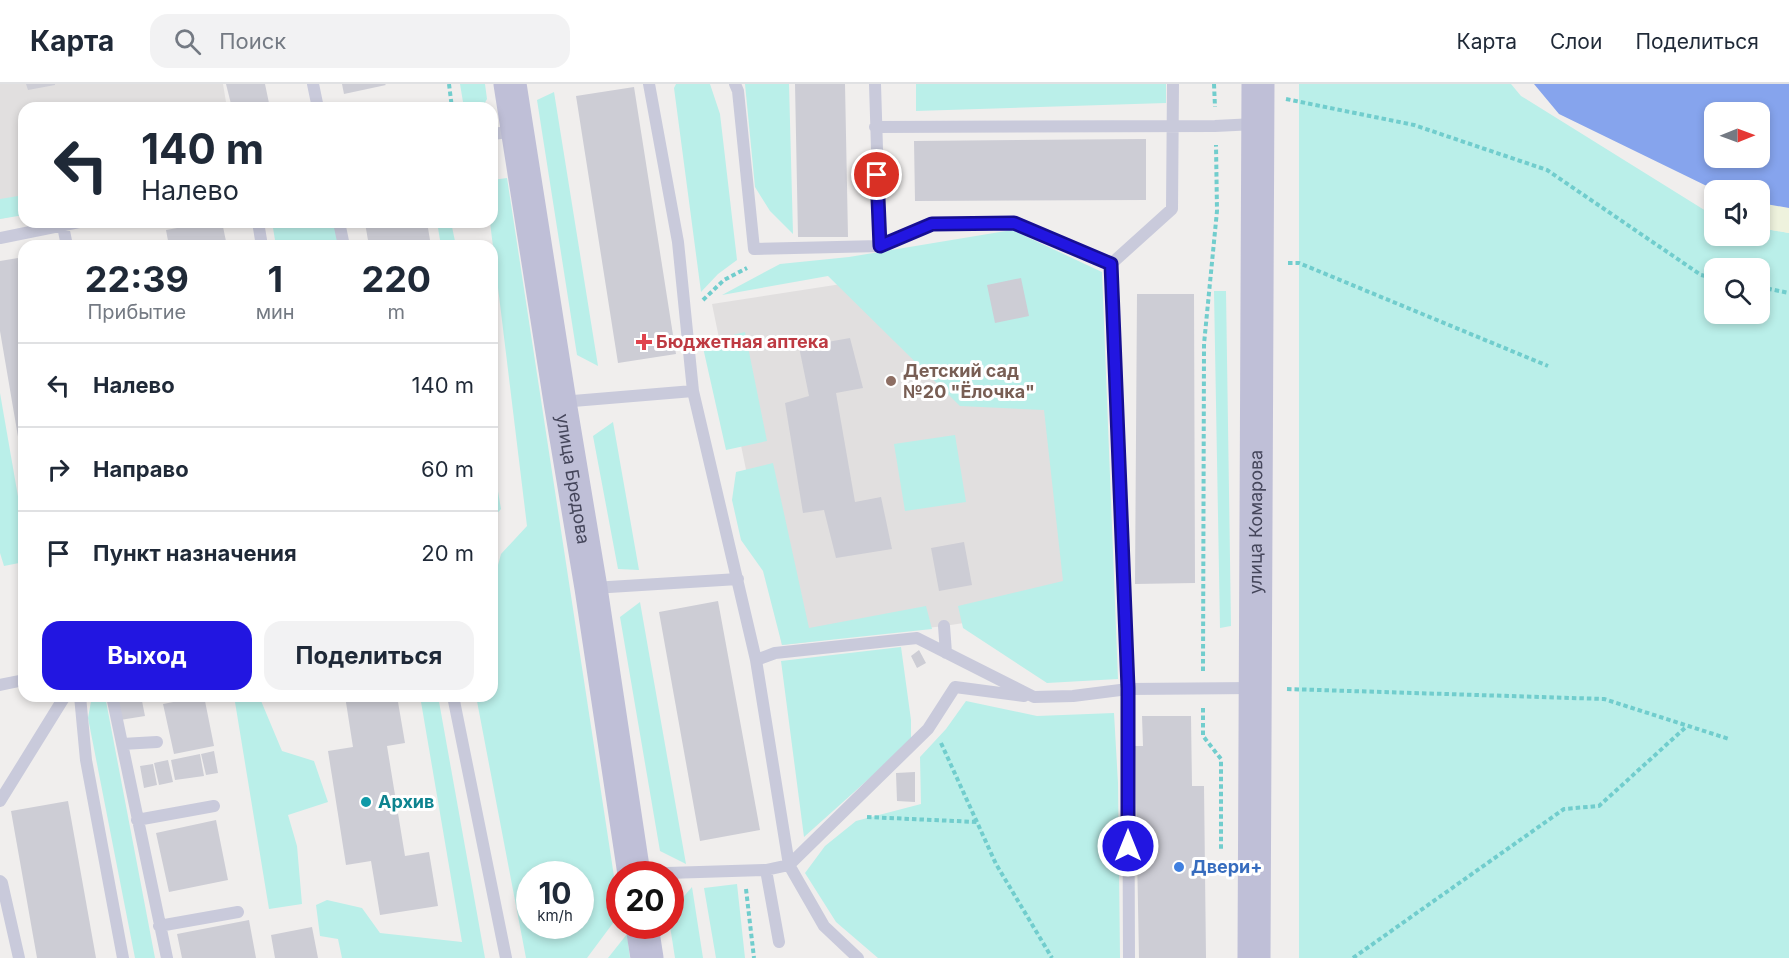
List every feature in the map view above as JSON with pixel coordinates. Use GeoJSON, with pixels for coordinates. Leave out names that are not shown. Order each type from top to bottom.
{"type":"FeatureCollection","features":[{"type":"Feature","properties":{"kind":"street","name":"улица Бредова"},"geometry":{"type":"LineString","coordinates":[[510,84],[505,132],[560,402],[632,861]]}},
{"type":"Feature","properties":{"kind":"street","name":"улица Комарова"},"geometry":{"type":"LineString","coordinates":[[1254,958],[1271,688],[1257,123],[1272,91]]}},
{"type":"Feature","properties":{"kind":"street"},"geometry":{"type":"LineString","coordinates":[[644,939],[647,958]]}},
{"type":"Feature","properties":{"kind":"lane"},"geometry":{"type":"LineString","coordinates":[[313,84],[317,102]]}},
{"type":"Feature","properties":{"kind":"lane"},"geometry":{"type":"LineString","coordinates":[[649,84],[678,242],[693,391],[756,660],[789,866],[824,926],[858,958]]}},
{"type":"Feature","properties":{"kind":"lane"},"geometry":{"type":"LineString","coordinates":[[735,84],[738,91],[754,249],[880,246],[932,224],[1014,223],[1111,264]]}},
{"type":"Feature","properties":{"kind":"lane"},"geometry":{"type":"LineString","coordinates":[[875,84],[880,246]]}},
{"type":"Feature","properties":{"kind":"lane"},"geometry":{"type":"LineString","coordinates":[[1129,958],[1128,688],[1111,264],[1172,208],[1173,84]]}},
{"type":"Feature","properties":{"kind":"lane"},"geometry":{"type":"LineString","coordinates":[[875,127],[1215,126],[1257,123]]}},
{"type":"Feature","properties":{"kind":"lane"},"geometry":{"type":"LineString","coordinates":[[0,238],[52,228]]}},
{"type":"Feature","properties":{"kind":"lane"},"geometry":{"type":"LineString","coordinates":[[560,402],[693,391]]}},
{"type":"Feature","properties":{"kind":"lane"},"geometry":{"type":"LineString","coordinates":[[591,588],[738,579]]}},
{"type":"Feature","properties":{"kind":"lane"},"geometry":{"type":"LineString","coordinates":[[944,626],[946,653]]}},
{"type":"Feature","properties":{"kind":"lane"},"geometry":{"type":"LineString","coordinates":[[756,660],[775,653],[916,638],[1034,697]]}},
{"type":"Feature","properties":{"kind":"lane"},"geometry":{"type":"LineString","coordinates":[[0,685],[18,681]]}},
{"type":"Feature","properties":{"kind":"lane"},"geometry":{"type":"LineString","coordinates":[[684,873],[766,870],[789,866],[928,729],[955,687],[1034,697],[1074,696],[1128,688],[1271,688]]}},
{"type":"Feature","properties":{"kind":"lane"},"geometry":{"type":"LineString","coordinates":[[0,801],[60,702]]}},
{"type":"Feature","properties":{"kind":"lane"},"geometry":{"type":"LineString","coordinates":[[81,702],[86,760],[123,958]]}},
{"type":"Feature","properties":{"kind":"lane"},"geometry":{"type":"LineString","coordinates":[[113,702],[166,958]]}},
{"type":"Feature","properties":{"kind":"lane"},"geometry":{"type":"LineString","coordinates":[[454,702],[506,958]]}},
{"type":"Feature","properties":{"kind":"lane"},"geometry":{"type":"LineString","coordinates":[[122,744],[157,742]]}},
{"type":"Feature","properties":{"kind":"lane"},"geometry":{"type":"LineString","coordinates":[[137,820],[214,806]]}},
{"type":"Feature","properties":{"kind":"lane"},"geometry":{"type":"LineString","coordinates":[[766,870],[779,942]]}},
{"type":"Feature","properties":{"kind":"lane"},"geometry":{"type":"LineString","coordinates":[[0,881],[19,958]]}},
{"type":"Feature","properties":{"kind":"lane"},"geometry":{"type":"LineString","coordinates":[[159,926],[238,912]]}},
{"type":"Feature","properties":{"kind":"path"},"geometry":{"type":"LineString","coordinates":[[448,84],[451,102]]}},
{"type":"Feature","properties":{"kind":"path"},"geometry":{"type":"LineString","coordinates":[[1214,84],[1217,211],[1204,344],[1203,736],[1221,759],[1221,853]]}},
{"type":"Feature","properties":{"kind":"path"},"geometry":{"type":"LineString","coordinates":[[1272,91],[1414,125],[1547,170],[1704,276]]}},
{"type":"Feature","properties":{"kind":"path"},"geometry":{"type":"LineString","coordinates":[[686,317],[724,280],[785,248]]}},
{"type":"Feature","properties":{"kind":"path"},"geometry":{"type":"LineString","coordinates":[[1280,263],[1299,263],[1548,366]]}},
{"type":"Feature","properties":{"kind":"path"},"geometry":{"type":"LineString","coordinates":[[1770,289],[1789,293]]}},
{"type":"Feature","properties":{"kind":"path"},"geometry":{"type":"LineString","coordinates":[[1271,688],[1604,699],[1729,739]]}},
{"type":"Feature","properties":{"kind":"path"},"geometry":{"type":"LineString","coordinates":[[932,723],[996,864],[1052,958]]}},
{"type":"Feature","properties":{"kind":"path"},"geometry":{"type":"LineString","coordinates":[[1353,958],[1564,809],[1599,806],[1687,726]]}},
{"type":"Feature","properties":{"kind":"path"},"geometry":{"type":"LineString","coordinates":[[839,816],[977,822]]}},
{"type":"Feature","properties":{"kind":"path"},"geometry":{"type":"LineString","coordinates":[[744,871],[754,958]]}},
{"type":"Feature","properties":{"kind":"shaded area"},"geometry":{"type":"Polygon","coordinates":[[[0,84],[223,84],[226,102],[18,102],[18,215],[0,219],[0,84]]]}},
{"type":"Feature","properties":{"kind":"shaded area"},"geometry":{"type":"Polygon","coordinates":[[[460,84],[485,84],[485,102],[463,102],[460,84]]]}},
{"type":"Feature","properties":{"kind":"shaded area"},"geometry":{"type":"Polygon","coordinates":[[[676,84],[710,84],[720,114],[737,260],[718,274],[701,292],[674,88],[676,84]]]}},
{"type":"Feature","properties":{"kind":"shaded area"},"geometry":{"type":"Polygon","coordinates":[[[745,84],[789,84],[793,234],[770,211],[755,187],[745,84]]]}},
{"type":"Feature","properties":{"kind":"shaded area"},"geometry":{"type":"Polygon","coordinates":[[[916,84],[1166,84],[1166,103],[916,111],[916,84]]]}},
{"type":"Feature","properties":{"kind":"shaded area"},"geometry":{"type":"Polygon","coordinates":[[[1299,84],[1511,84],[1521,96],[1704,210],[1704,246],[1770,246],[1770,230],[1789,233],[1789,958],[1299,958],[1299,84]]]}},
{"type":"Feature","properties":{"kind":"shaded area"},"geometry":{"type":"Polygon","coordinates":[[[554,92],[598,366],[577,355],[537,100],[554,92]]]}},
{"type":"Feature","properties":{"kind":"shaded area"},"geometry":{"type":"Polygon","coordinates":[[[507,178],[612,861],[606,861],[606,932],[587,958],[526,958],[522,939],[594,939],[594,861],[516,861],[516,906],[477,702],[498,702],[498,565],[501,554],[527,526],[498,288],[498,240],[492,240],[491,228],[498,228],[498,179],[507,178]]]}},
{"type":"Feature","properties":{"kind":"shaded area"},"geometry":{"type":"Polygon","coordinates":[[[18,196],[18,216],[0,219],[0,199],[18,196]]]}},
{"type":"Feature","properties":{"kind":"shaded area"},"geometry":{"type":"Polygon","coordinates":[[[273,228],[338,228],[340,240],[275,240],[273,228]]]}},
{"type":"Feature","properties":{"kind":"shaded area"},"geometry":{"type":"Polygon","coordinates":[[[438,228],[452,228],[455,240],[440,240],[438,228]]]}},
{"type":"Feature","properties":{"kind":"shaded area"},"geometry":{"type":"Polygon","coordinates":[[[1012,230],[1102,272],[1118,679],[1047,683],[963,628],[958,606],[1063,581],[1044,410],[960,406],[828,276],[722,295],[780,264],[849,257],[1012,230]]]}},
{"type":"Feature","properties":{"kind":"shaded area","name":"Детский сад №20 \"Ёлочка\""},"geometry":{"type":"Polygon","coordinates":[[[1035,254],[1089,604],[944,626],[782,645],[712,304],[1035,254]]]}},
{"type":"Feature","properties":{"kind":"shaded area"},"geometry":{"type":"Polygon","coordinates":[[[1214,291],[1226,291],[1231,626],[1220,628],[1214,291]]]}},
{"type":"Feature","properties":{"kind":"shaded area"},"geometry":{"type":"Polygon","coordinates":[[[745,332],[767,441],[726,450],[702,343],[745,332]]]}},
{"type":"Feature","properties":{"kind":"shaded area"},"geometry":{"type":"Polygon","coordinates":[[[0,393],[18,496],[18,563],[4,566],[0,553],[0,393]]]}},
{"type":"Feature","properties":{"kind":"shaded area"},"geometry":{"type":"Polygon","coordinates":[[[613,422],[639,570],[618,569],[593,436],[613,422]]]}},
{"type":"Feature","properties":{"kind":"shaded area"},"geometry":{"type":"Polygon","coordinates":[[[955,435],[966,502],[905,511],[894,444],[955,435]]]}},
{"type":"Feature","properties":{"kind":"shaded area"},"geometry":{"type":"Polygon","coordinates":[[[773,463],[809,628],[926,606],[932,629],[782,645],[763,571],[741,540],[732,500],[736,472],[773,463]]]}},
{"type":"Feature","properties":{"kind":"shaded area"},"geometry":{"type":"Polygon","coordinates":[[[498,491],[501,509],[498,512],[498,491]]]}},
{"type":"Feature","properties":{"kind":"shaded area"},"geometry":{"type":"Polygon","coordinates":[[[640,602],[686,864],[660,851],[620,617],[640,602]]]}},
{"type":"Feature","properties":{"kind":"shaded area"},"geometry":{"type":"Polygon","coordinates":[[[901,647],[911,720],[911,741],[804,837],[781,661],[901,647]]]}},
{"type":"Feature","properties":{"kind":"shaded area"},"geometry":{"type":"Polygon","coordinates":[[[966,701],[1037,716],[1114,713],[1118,783],[1120,958],[878,958],[836,922],[805,873],[825,846],[856,821],[921,804],[920,757],[946,729],[966,701]]]}},
{"type":"Feature","properties":{"kind":"shaded area"},"geometry":{"type":"Polygon","coordinates":[[[91,702],[106,702],[155,958],[135,958],[88,718],[91,702]]]}},
{"type":"Feature","properties":{"kind":"shaded area"},"geometry":{"type":"Polygon","coordinates":[[[235,702],[262,702],[282,751],[314,761],[328,802],[288,815],[297,846],[302,904],[269,909],[235,702]]]}},
{"type":"Feature","properties":{"kind":"shaded area"},"geometry":{"type":"Polygon","coordinates":[[[421,702],[439,702],[485,958],[342,958],[338,939],[320,936],[316,905],[327,900],[362,908],[380,933],[462,942],[421,702]]]}},
{"type":"Feature","properties":{"kind":"shaded area"},"geometry":{"type":"Polygon","coordinates":[[[737,884],[745,958],[716,958],[704,888],[737,884]]]}},
{"type":"Feature","properties":{"kind":"shaded area"},"geometry":{"type":"Polygon","coordinates":[[[692,887],[703,958],[675,958],[672,939],[684,939],[684,896],[692,887]]]}},
{"type":"Feature","properties":{"kind":"shaded area"},"geometry":{"type":"Polygon","coordinates":[[[623,939],[628,939],[630,958],[608,958],[623,939]]]}},
{"type":"Feature","properties":{"kind":"sand"},"geometry":{"type":"Polygon","coordinates":[[[1770,205],[1789,208],[1789,233],[1770,230],[1770,205]]]}},
{"type":"Feature","properties":{"kind":"water"},"geometry":{"type":"Polygon","coordinates":[[[1534,84],[1789,84],[1789,208],[1770,205],[1770,180],[1704,180],[1704,185],[1559,114],[1534,84]]]}},
{"type":"Feature","properties":{"kind":"building"},"geometry":{"type":"Polygon","coordinates":[[[26,84],[55,84],[55,85],[28,90],[26,84]]]}},
{"type":"Feature","properties":{"kind":"building"},"geometry":{"type":"Polygon","coordinates":[[[226,84],[265,84],[269,102],[230,102],[226,84]]]}},
{"type":"Feature","properties":{"kind":"building"},"geometry":{"type":"Polygon","coordinates":[[[342,84],[385,84],[386,85],[344,94],[342,84]]]}},
{"type":"Feature","properties":{"kind":"building"},"geometry":{"type":"Polygon","coordinates":[[[795,84],[845,84],[848,237],[798,237],[795,84]]]}},
{"type":"Feature","properties":{"kind":"building"},"geometry":{"type":"Polygon","coordinates":[[[634,87],[676,354],[618,363],[576,96],[634,87]]]}},
{"type":"Feature","properties":{"kind":"building"},"geometry":{"type":"Polygon","coordinates":[[[1146,139],[1146,200],[915,201],[914,141],[1146,139]]]}},
{"type":"Feature","properties":{"kind":"building"},"geometry":{"type":"Polygon","coordinates":[[[223,228],[226,240],[168,240],[166,230],[223,228]]]}},
{"type":"Feature","properties":{"kind":"building"},"geometry":{"type":"Polygon","coordinates":[[[366,228],[428,228],[430,240],[368,240],[366,228]]]}},
{"type":"Feature","properties":{"kind":"building"},"geometry":{"type":"Polygon","coordinates":[[[18,258],[18,437],[0,331],[0,261],[18,258]]]}},
{"type":"Feature","properties":{"kind":"building"},"geometry":{"type":"Polygon","coordinates":[[[1021,278],[1029,316],[995,323],[987,285],[1021,278]]]}},
{"type":"Feature","properties":{"kind":"building"},"geometry":{"type":"Polygon","coordinates":[[[1137,294],[1194,294],[1195,583],[1135,584],[1137,294]]]}},
{"type":"Feature","properties":{"kind":"building"},"geometry":{"type":"Polygon","coordinates":[[[850,338],[863,388],[836,393],[855,502],[881,497],[892,549],[836,558],[824,510],[803,513],[785,403],[809,396],[799,347],[850,338]]]}},
{"type":"Feature","properties":{"kind":"building"},"geometry":{"type":"Polygon","coordinates":[[[964,542],[972,585],[939,591],[931,548],[964,542]]]}},
{"type":"Feature","properties":{"kind":"building"},"geometry":{"type":"Polygon","coordinates":[[[718,601],[760,830],[700,841],[659,612],[718,601]]]}},
{"type":"Feature","properties":{"kind":"building"},"geometry":{"type":"Polygon","coordinates":[[[919,650],[926,663],[917,668],[911,656],[919,650]]]}},
{"type":"Feature","properties":{"kind":"building"},"geometry":{"type":"Polygon","coordinates":[[[117,702],[142,702],[145,716],[120,720],[117,702]]]}},
{"type":"Feature","properties":{"kind":"building"},"geometry":{"type":"Polygon","coordinates":[[[205,702],[214,746],[174,754],[163,704],[205,702]]]}},
{"type":"Feature","properties":{"kind":"building","name":"Архив"},"geometry":{"type":"Polygon","coordinates":[[[346,702],[398,702],[405,743],[387,746],[405,856],[429,852],[438,906],[380,915],[371,861],[346,865],[328,751],[353,747],[346,702]]]}},
{"type":"Feature","properties":{"kind":"building"},"geometry":{"type":"Polygon","coordinates":[[[1142,716],[1191,716],[1192,786],[1204,786],[1206,958],[1139,958],[1135,746],[1143,746],[1142,716]]]}},
{"type":"Feature","properties":{"kind":"building"},"geometry":{"type":"Polygon","coordinates":[[[214,751],[218,773],[206,775],[201,754],[214,751]]]}},
{"type":"Feature","properties":{"kind":"building"},"geometry":{"type":"Polygon","coordinates":[[[200,754],[204,776],[175,780],[171,760],[200,754]]]}},
{"type":"Feature","properties":{"kind":"building"},"geometry":{"type":"Polygon","coordinates":[[[168,760],[173,782],[159,785],[154,763],[168,760]]]}},
{"type":"Feature","properties":{"kind":"building"},"geometry":{"type":"Polygon","coordinates":[[[153,764],[157,785],[144,788],[140,766],[153,764]]]}},
{"type":"Feature","properties":{"kind":"building"},"geometry":{"type":"Polygon","coordinates":[[[915,772],[915,802],[897,801],[896,773],[915,772]]]}},
{"type":"Feature","properties":{"kind":"building"},"geometry":{"type":"Polygon","coordinates":[[[68,801],[96,958],[37,958],[11,811],[68,801]]]}},
{"type":"Feature","properties":{"kind":"building"},"geometry":{"type":"Polygon","coordinates":[[[216,820],[228,880],[169,892],[156,833],[216,820]]]}},
{"type":"Feature","properties":{"kind":"building"},"geometry":{"type":"Polygon","coordinates":[[[249,920],[256,958],[182,958],[177,934],[249,920]]]}},
{"type":"Feature","properties":{"kind":"building"},"geometry":{"type":"Polygon","coordinates":[[[312,927],[318,958],[275,958],[271,935],[312,927]]]}},
{"type":"Feature","properties":{"kind":"place","name":"Бюджетная аптека"},"geometry":{"type":"Point","coordinates":[644,342]}},
{"type":"Feature","properties":{"kind":"place","name":"Детский сад №20 \"Ёлочка\""},"geometry":{"type":"Point","coordinates":[891,381]}},
{"type":"Feature","properties":{"kind":"place","name":"Архив"},"geometry":{"type":"Point","coordinates":[366,802]}},
{"type":"Feature","properties":{"kind":"place","name":"Двери+"},"geometry":{"type":"Point","coordinates":[1179,867]}},
{"type":"Feature","properties":{"kind":"route"},"geometry":{"type":"LineString","coordinates":[[877,175],[880,246],[932,224],[1014,223],[1111,264],[1128,688],[1128,846]]}}]}
